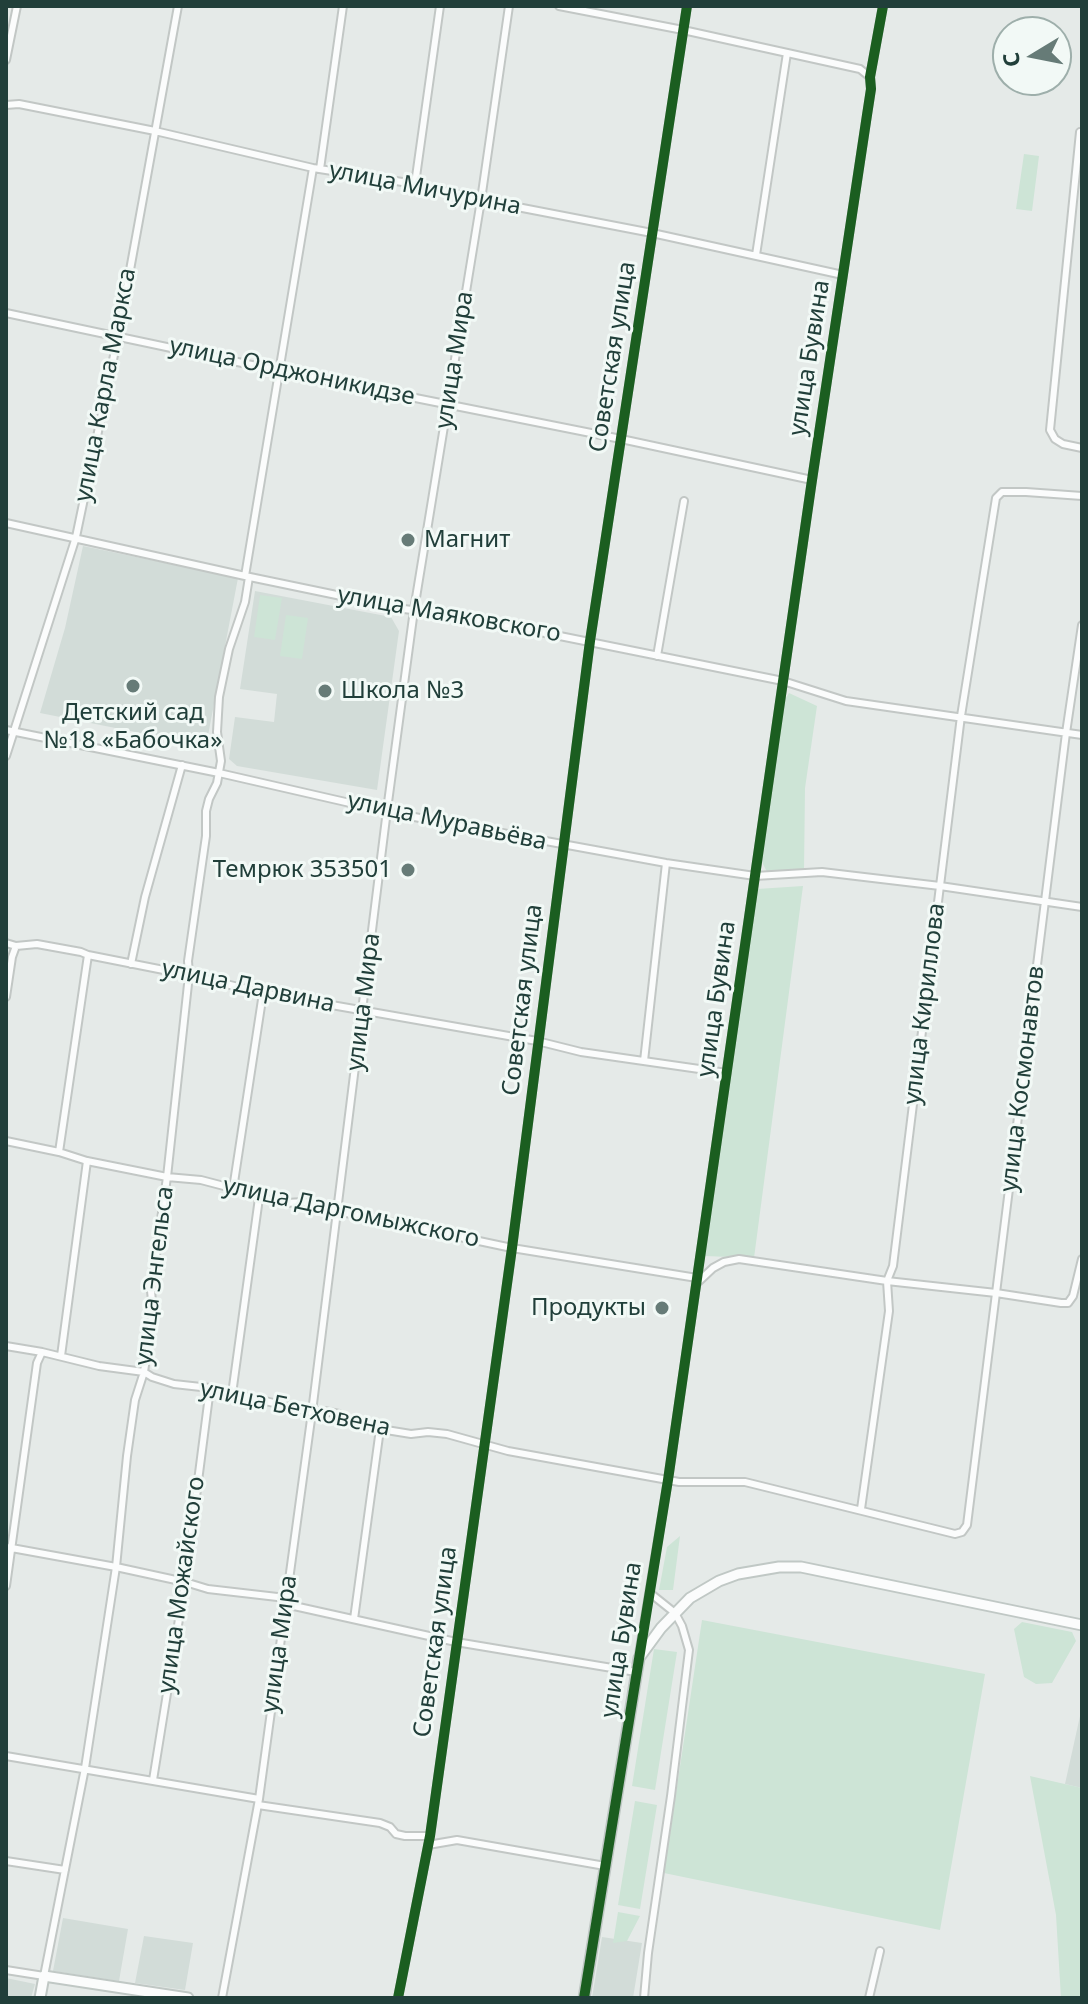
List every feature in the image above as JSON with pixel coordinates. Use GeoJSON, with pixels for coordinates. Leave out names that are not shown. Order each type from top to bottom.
{"type":"FeatureCollection","features":[{"type":"Feature","properties":{"kind":"street"},"geometry":{"type":"LineString","coordinates":[[6,60],[17,6]]}},
{"type":"Feature","properties":{"kind":"street","name":"улица Карла Маркса"},"geometry":{"type":"LineString","coordinates":[[6,756],[10,730],[76,537],[118,336],[178,6]]}},
{"type":"Feature","properties":{"kind":"street","name":"улица Энгельса"},"geometry":{"type":"LineString","coordinates":[[44,1976],[85,1768],[116,1567],[135,1400],[144,1372],[153,1310],[151,1291],[167,1177],[188,961],[206,836],[206,811],[217,783],[221,761],[217,732],[219,697],[229,649],[245,602],[280,371],[343,6]]}},
{"type":"Feature","properties":{"kind":"street"},"geometry":{"type":"LineString","coordinates":[[415,184],[440,6]]}},
{"type":"Feature","properties":{"kind":"street","name":"улица Мира"},"geometry":{"type":"LineString","coordinates":[[222,1998],[259,1802],[414,610],[449,404],[509,6]]}},
{"type":"Feature","properties":{"kind":"street"},"geometry":{"type":"LineString","coordinates":[[559,6],[860,69],[870,77]]}},
{"type":"Feature","properties":{"kind":"street","name":"Советская улица"},"geometry":{"type":"LineString","coordinates":[[398,1998],[430,1836],[512,1248],[590,641],[687,6]]}},
{"type":"Feature","properties":{"kind":"street","name":"улица Бувина"},"geometry":{"type":"LineString","coordinates":[[584,1998],[668,1480],[871,89],[870,77],[883,6]]}},
{"type":"Feature","properties":{"kind":"street"},"geometry":{"type":"LineString","coordinates":[[756,255],[787,53]]}},
{"type":"Feature","properties":{"kind":"street","name":"улица Мичурина"},"geometry":{"type":"LineString","coordinates":[[6,105],[19,104],[155,131],[316,168],[415,184],[843,275]]}},
{"type":"Feature","properties":{"kind":"street"},"geometry":{"type":"LineString","coordinates":[[1080,132],[1050,430],[1055,439],[1063,444],[1082,448]]}},
{"type":"Feature","properties":{"kind":"street","name":"улица Орджоникидзе"},"geometry":{"type":"LineString","coordinates":[[6,313],[812,480]]}},
{"type":"Feature","properties":{"kind":"street","name":"улица Кириллова"},"geometry":{"type":"LineString","coordinates":[[861,1509],[889,1311],[887,1281],[893,1266],[961,716],[996,498],[1002,492],[1082,496]]}},
{"type":"Feature","properties":{"kind":"street"},"geometry":{"type":"LineString","coordinates":[[657,656],[684,501]]}},
{"type":"Feature","properties":{"kind":"street","name":"улица Маяковского"},"geometry":{"type":"LineString","coordinates":[[6,523],[414,610],[590,641],[783,681],[846,701],[1082,735]]}},
{"type":"Feature","properties":{"kind":"street","name":"улица Космонавтов"},"geometry":{"type":"LineString","coordinates":[[962,1532],[967,1525],[1082,625]]}},
{"type":"Feature","properties":{"kind":"street","name":"улица Муравьёва"},"geometry":{"type":"LineString","coordinates":[[10,730],[387,810],[666,863],[755,876],[822,872],[1082,907]]}},
{"type":"Feature","properties":{"kind":"street"},"geometry":{"type":"LineString","coordinates":[[131,964],[145,897],[182,765]]}},
{"type":"Feature","properties":{"kind":"street"},"geometry":{"type":"LineString","coordinates":[[644,1061],[666,863]]}},
{"type":"Feature","properties":{"kind":"street","name":"улица Дарвина"},"geometry":{"type":"LineString","coordinates":[[6,943],[16,946],[37,944],[81,952],[263,993],[537,1041],[581,1052],[727,1073]]}},
{"type":"Feature","properties":{"kind":"street"},"geometry":{"type":"LineString","coordinates":[[6,997],[16,946]]}},
{"type":"Feature","properties":{"kind":"street"},"geometry":{"type":"LineString","coordinates":[[59,1152],[88,955]]}},
{"type":"Feature","properties":{"kind":"street"},"geometry":{"type":"LineString","coordinates":[[233,1189],[263,993]]}},
{"type":"Feature","properties":{"kind":"street","name":"улица Даргомыжского"},"geometry":{"type":"LineString","coordinates":[[6,1141],[87,1161],[167,1177],[201,1180],[259,1198],[286,1203],[304,1202],[512,1248],[696,1281]]}},
{"type":"Feature","properties":{"kind":"street"},"geometry":{"type":"LineString","coordinates":[[61,1356],[87,1161]]}},
{"type":"Feature","properties":{"kind":"street"},"geometry":{"type":"LineString","coordinates":[[232,1394],[259,1198]]}},
{"type":"Feature","properties":{"kind":"street"},"geometry":{"type":"LineString","coordinates":[[696,1281],[724,1262],[739,1259],[1068,1303],[1073,1296],[1082,1259]]}},
{"type":"Feature","properties":{"kind":"street","name":"улица Бетховена"},"geometry":{"type":"LineString","coordinates":[[6,1346],[99,1366],[144,1372],[174,1384],[210,1388],[312,1412],[339,1414],[345,1422],[380,1429],[411,1434],[447,1434],[508,1451],[679,1482],[745,1482],[955,1534],[962,1532]]}},
{"type":"Feature","properties":{"kind":"street"},"geometry":{"type":"LineString","coordinates":[[6,1586],[37,1363],[42,1352]]}},
{"type":"Feature","properties":{"kind":"street","name":"улица Можайского"},"geometry":{"type":"LineString","coordinates":[[153,1780],[185,1582],[210,1388]]}},
{"type":"Feature","properties":{"kind":"street"},"geometry":{"type":"LineString","coordinates":[[354,1619],[380,1429]]}},
{"type":"Feature","properties":{"kind":"street"},"geometry":{"type":"LineString","coordinates":[[9,1547],[116,1567],[208,1589],[285,1601],[456,1642],[636,1672]]}},
{"type":"Feature","properties":{"kind":"street"},"geometry":{"type":"LineString","coordinates":[[639,1658],[675,1613],[699,1592],[729,1577],[756,1570],[801,1567],[1082,1625]]}},
{"type":"Feature","properties":{"kind":"street"},"geometry":{"type":"LineString","coordinates":[[650,1593],[675,1613]]}},
{"type":"Feature","properties":{"kind":"street","name":"улица Бувина"},"geometry":{"type":"LineString","coordinates":[[644,1998],[689,1650],[675,1613]]}},
{"type":"Feature","properties":{"kind":"street"},"geometry":{"type":"LineString","coordinates":[[6,1756],[380,1823],[405,1836],[430,1836]]}},
{"type":"Feature","properties":{"kind":"street"},"geometry":{"type":"LineString","coordinates":[[428,1845],[457,1840],[605,1866]]}},
{"type":"Feature","properties":{"kind":"street"},"geometry":{"type":"LineString","coordinates":[[6,1861],[65,1870]]}},
{"type":"Feature","properties":{"kind":"street"},"geometry":{"type":"LineString","coordinates":[[869,1998],[880,1951]]}},
{"type":"Feature","properties":{"kind":"street"},"geometry":{"type":"LineString","coordinates":[[6,1970],[188,1998]]}},
{"type":"Feature","properties":{"kind":"street"},"geometry":{"type":"LineString","coordinates":[[40,1998],[44,1976]]}},
{"type":"Feature","properties":{"kind":"shaded area"},"geometry":{"type":"Polygon","coordinates":[[[83,546],[238,578],[206,746],[40,713],[65,628],[83,546]]]}},
{"type":"Feature","properties":{"kind":"shaded area","name":"Школа №3"},"geometry":{"type":"Polygon","coordinates":[[[255,591],[391,617],[399,631],[377,790],[237,766],[229,759],[235,717],[274,722],[277,694],[240,689],[255,591]]]}},
{"type":"Feature","properties":{"kind":"shaded area"},"geometry":{"type":"Polygon","coordinates":[[[1082,1707],[1082,1788],[1065,1784],[1082,1707]]]}},
{"type":"Feature","properties":{"kind":"shaded area"},"geometry":{"type":"Polygon","coordinates":[[[63,1918],[128,1929],[119,1981],[53,1971],[63,1918]]]}},
{"type":"Feature","properties":{"kind":"shaded area"},"geometry":{"type":"Polygon","coordinates":[[[144,1936],[193,1943],[185,1990],[135,1983],[144,1936]]]}},
{"type":"Feature","properties":{"kind":"shaded area"},"geometry":{"type":"Polygon","coordinates":[[[602,1937],[642,1943],[633,1998],[592,1998],[602,1937]]]}},
{"type":"Feature","properties":{"kind":"shaded area"},"geometry":{"type":"Polygon","coordinates":[[[6,1978],[35,1984],[31,1998],[6,1998],[6,1978]]]}},
{"type":"Feature","properties":{"kind":"green space"},"geometry":{"type":"Polygon","coordinates":[[[1024,154],[1039,156],[1032,211],[1016,209],[1024,154]]]}},
{"type":"Feature","properties":{"kind":"green space"},"geometry":{"type":"Polygon","coordinates":[[[260,595],[282,598],[275,640],[254,637],[260,595]]]}},
{"type":"Feature","properties":{"kind":"green space"},"geometry":{"type":"Polygon","coordinates":[[[286,615],[308,618],[302,659],[280,656],[286,615]]]}},
{"type":"Feature","properties":{"kind":"green space"},"geometry":{"type":"Polygon","coordinates":[[[789,693],[817,706],[805,788],[804,871],[767,872],[762,862],[784,701],[789,693]]]}},
{"type":"Feature","properties":{"kind":"green space"},"geometry":{"type":"Polygon","coordinates":[[[803,886],[754,1258],[705,1256],[757,889],[803,886]]]}},
{"type":"Feature","properties":{"kind":"green space"},"geometry":{"type":"Polygon","coordinates":[[[680,1536],[673,1590],[659,1590],[667,1547],[680,1536]]]}},
{"type":"Feature","properties":{"kind":"green space"},"geometry":{"type":"Polygon","coordinates":[[[702,1620],[985,1674],[940,1930],[664,1873],[702,1620]]]}},
{"type":"Feature","properties":{"kind":"green space"},"geometry":{"type":"Polygon","coordinates":[[[1022,1622],[1072,1632],[1076,1641],[1052,1683],[1036,1684],[1024,1677],[1014,1629],[1022,1622]]]}},
{"type":"Feature","properties":{"kind":"green space"},"geometry":{"type":"Polygon","coordinates":[[[654,1649],[677,1652],[655,1790],[632,1786],[654,1649]]]}},
{"type":"Feature","properties":{"kind":"green space"},"geometry":{"type":"Polygon","coordinates":[[[1030,1776],[1082,1788],[1082,1998],[1061,1998],[1056,1915],[1030,1776]]]}},
{"type":"Feature","properties":{"kind":"green space"},"geometry":{"type":"Polygon","coordinates":[[[635,1801],[657,1805],[640,1909],[618,1905],[635,1801]]]}},
{"type":"Feature","properties":{"kind":"green space"},"geometry":{"type":"Polygon","coordinates":[[[618,1912],[640,1916],[627,1941],[613,1943],[618,1912]]]}},
{"type":"Feature","properties":{"kind":"cycle path"},"geometry":{"type":"LineString","coordinates":[[398,1998],[430,1836],[512,1248],[590,641],[687,6]]}},
{"type":"Feature","properties":{"kind":"cycle path"},"geometry":{"type":"LineString","coordinates":[[584,1998],[668,1480],[871,89],[870,77],[883,6]]}},
{"type":"Feature","properties":{"kind":"place","name":"Магнит"},"geometry":{"type":"Point","coordinates":[408,540]}},
{"type":"Feature","properties":{"kind":"place","name":"Детский сад №18 «Бабочка»"},"geometry":{"type":"Point","coordinates":[133,686]}},
{"type":"Feature","properties":{"kind":"place","name":"Школа №3"},"geometry":{"type":"Point","coordinates":[325,691]}},
{"type":"Feature","properties":{"kind":"place","name":"Темрюк 353501"},"geometry":{"type":"Point","coordinates":[408,870]}},
{"type":"Feature","properties":{"kind":"place","name":"Продукты"},"geometry":{"type":"Point","coordinates":[662,1308]}}]}
